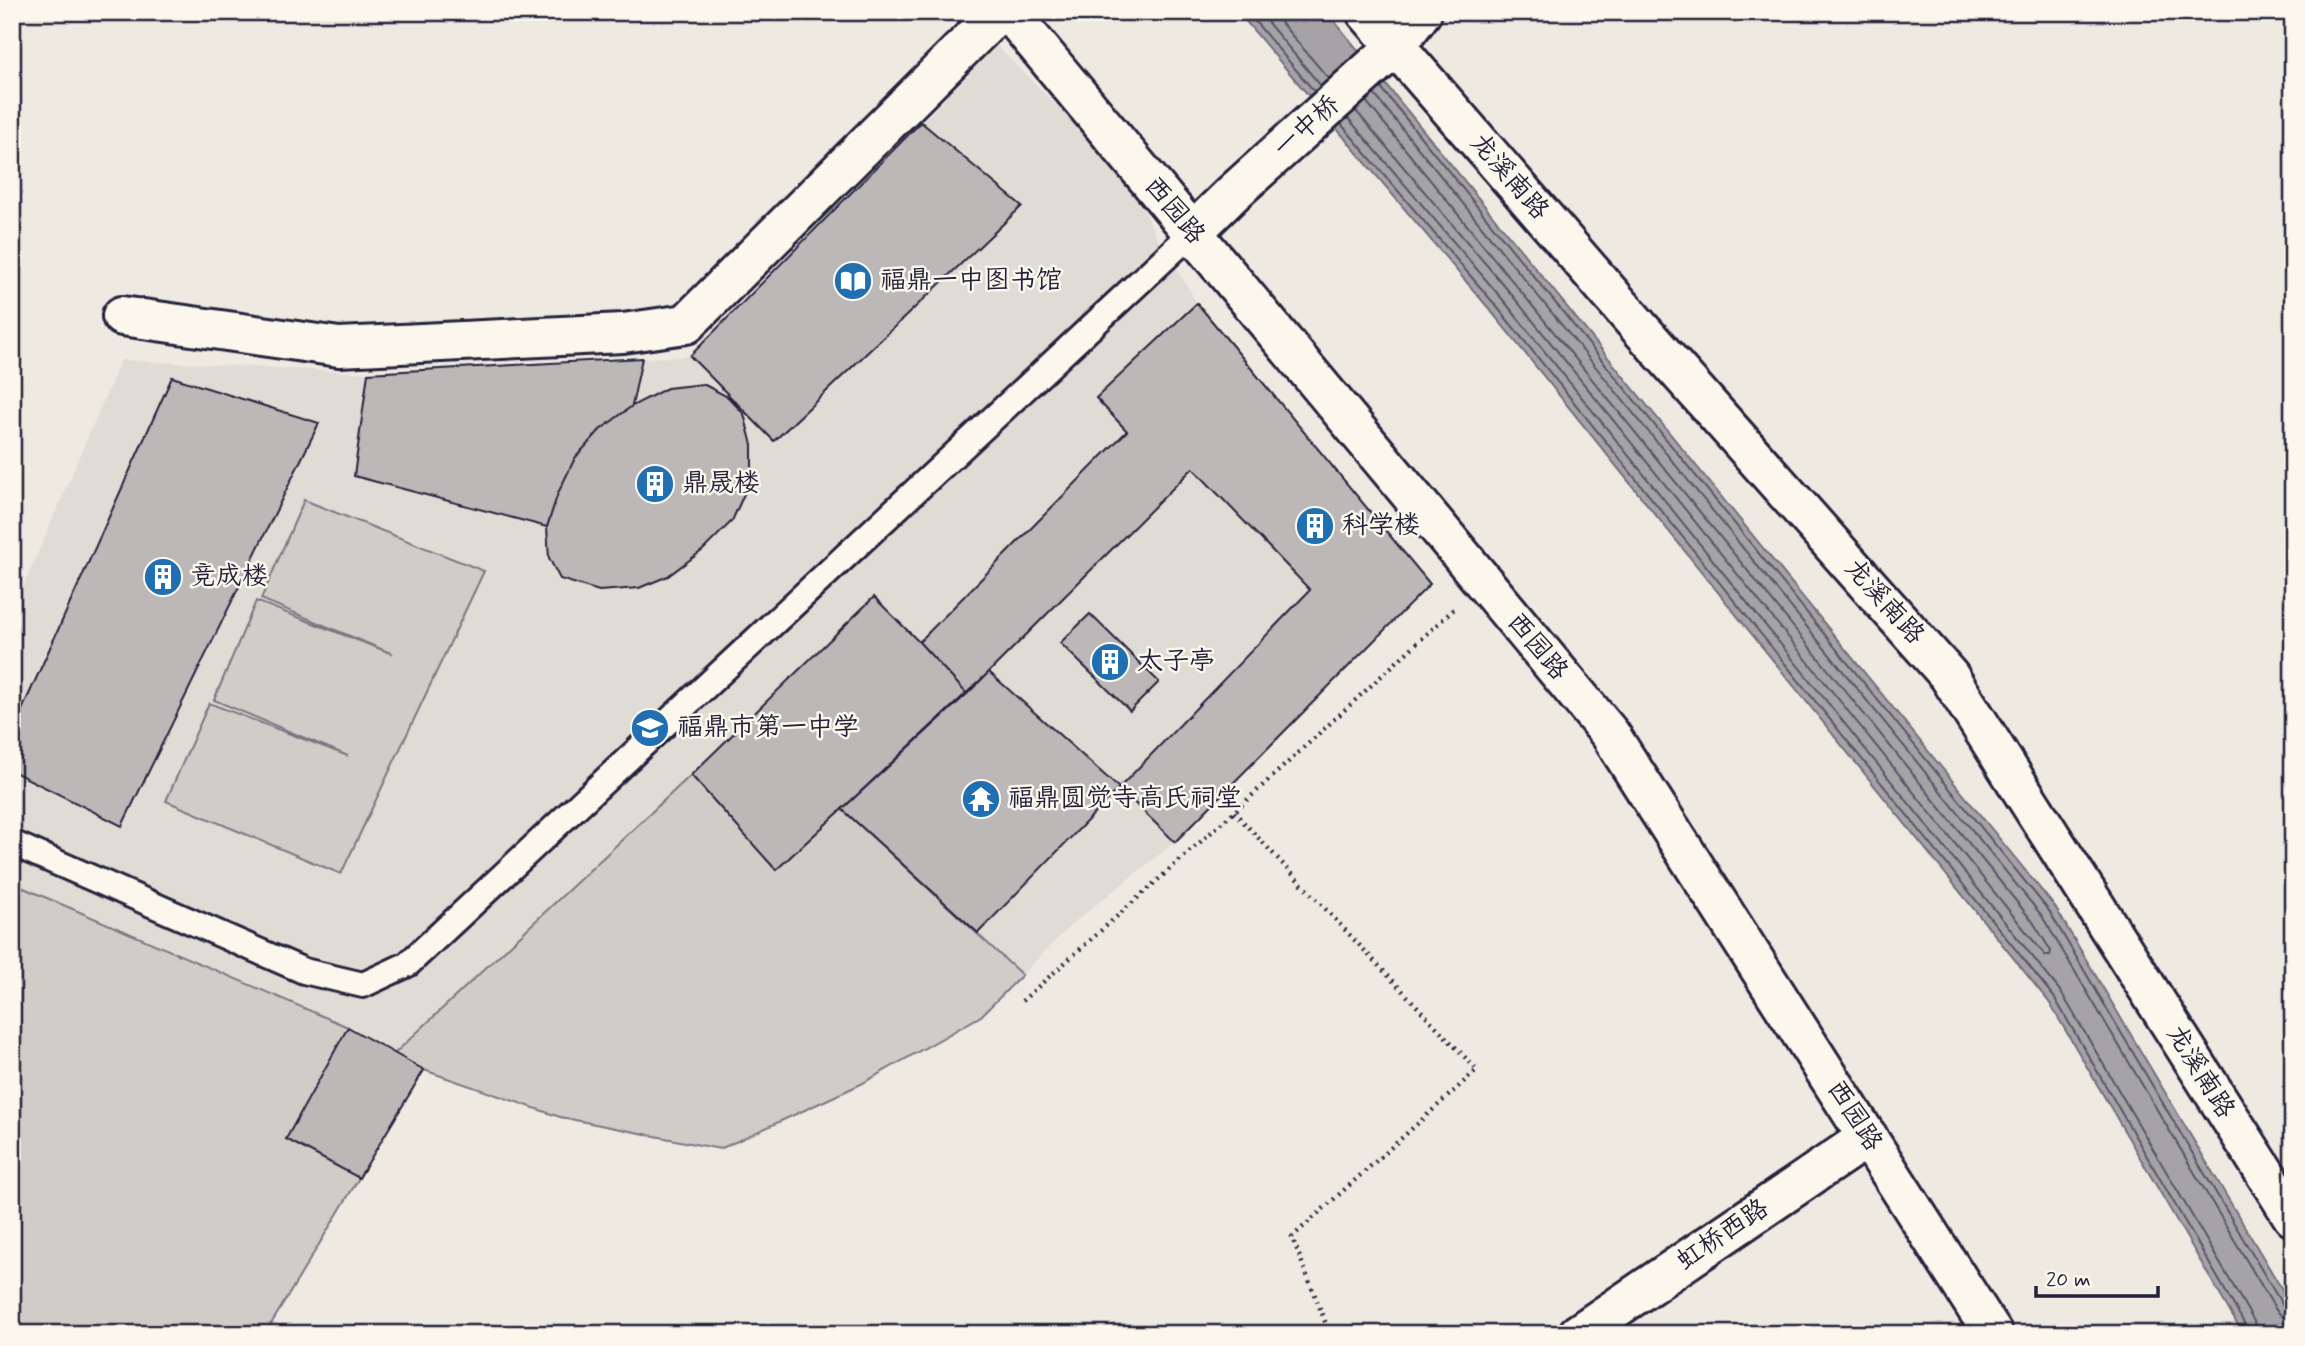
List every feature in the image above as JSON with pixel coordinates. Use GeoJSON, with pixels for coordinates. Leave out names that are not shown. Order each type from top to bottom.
{"type":"FeatureCollection","features":[{"type":"Feature","properties":{"kind":"street"},"geometry":{"type":"LineString","coordinates":[[122,316],[339,347],[623,333],[686,324],[999,12]]}},
{"type":"Feature","properties":{"kind":"street","name":"西园路"},"geometry":{"type":"LineString","coordinates":[[1009,12],[1610,734],[1993,1334]]}},
{"type":"Feature","properties":{"kind":"street","name":"龙溪南路"},"geometry":{"type":"LineString","coordinates":[[1366,12],[1388,54],[1639,327],[1949,676],[2293,1217]]}},
{"type":"Feature","properties":{"kind":"street","name":"一中桥"},"geometry":{"type":"LineString","coordinates":[[1192,233],[1388,54],[1422,12]]}},
{"type":"Feature","properties":{"kind":"street","name":"虹桥西路"},"geometry":{"type":"LineString","coordinates":[[1578,1334],[1868,1137]]}},
{"type":"Feature","properties":{"kind":"lane"},"geometry":{"type":"LineString","coordinates":[[12,843],[304,971],[363,985],[408,964],[1192,233]]}},
{"type":"Feature","properties":{"kind":"path"},"geometry":{"type":"LineString","coordinates":[[1022,1001],[1234,813],[1483,583]]}},
{"type":"Feature","properties":{"kind":"path"},"geometry":{"type":"LineString","coordinates":[[1234,813],[1477,1070],[1292,1237],[1330,1334]]}},
{"type":"Feature","properties":{"kind":"shaded area","name":"福鼎市第一中学"},"geometry":{"type":"Polygon","coordinates":[[[997,46],[1127,176],[1160,244],[1197,303],[1430,584],[1175,842],[1073,923],[981,1016],[861,1084],[720,1149],[561,1117],[424,1070],[265,1334],[12,1334],[12,613],[121,360],[368,373],[690,356],[997,46]]]}},
{"type":"Feature","properties":{"kind":"shaded area"},"geometry":{"type":"Polygon","coordinates":[[[304,500],[484,571],[341,874],[166,801],[209,703],[348,756],[214,700],[256,601],[393,654],[261,599],[304,500]]]}},
{"type":"Feature","properties":{"kind":"shaded area"},"geometry":{"type":"Polygon","coordinates":[[[691,775],[776,869],[842,809],[1022,975],[981,1016],[861,1084],[720,1149],[560,1117],[424,1070],[394,1054],[691,775]]]}},
{"type":"Feature","properties":{"kind":"shaded area"},"geometry":{"type":"Polygon","coordinates":[[[12,883],[348,1027],[359,1178],[265,1334],[12,1334],[12,883]]]}},
{"type":"Feature","properties":{"kind":"water"},"geometry":{"type":"Polygon","coordinates":[[[1238,12],[1327,12],[2055,907],[2293,1308],[2293,1334],[2243,1334],[2049,1002],[1491,311],[1238,12]]]}},
{"type":"Feature","properties":{"kind":"building","name":"福鼎一中图书馆"},"geometry":{"type":"Polygon","coordinates":[[[921,122],[1022,206],[774,441],[690,356],[921,122]]]}},
{"type":"Feature","properties":{"kind":"building","name":"科学楼"},"geometry":{"type":"Polygon","coordinates":[[[1197,303],[1430,584],[1175,842],[1119,788],[1310,590],[1193,468],[967,694],[919,642],[1127,431],[1096,398],[1197,303]]]}},
{"type":"Feature","properties":{"kind":"building"},"geometry":{"type":"Polygon","coordinates":[[[642,358],[632,406],[600,430],[575,458],[558,493],[547,527],[354,476],[368,373],[642,358]]]}},
{"type":"Feature","properties":{"kind":"building","name":"竞成楼"},"geometry":{"type":"Polygon","coordinates":[[[172,377],[319,423],[122,826],[12,771],[12,732],[172,377]]]}},
{"type":"Feature","properties":{"kind":"building","name":"鼎晟楼"},"geometry":{"type":"Polygon","coordinates":[[[703,384],[728,397],[744,414],[752,445],[752,476],[732,521],[703,550],[668,576],[639,588],[599,591],[560,579],[549,558],[547,527],[558,493],[575,458],[600,430],[632,406],[667,388],[703,384]]]}},
{"type":"Feature","properties":{"kind":"building"},"geometry":{"type":"Polygon","coordinates":[[[874,597],[967,694],[776,870],[691,775],[874,597]]]}},
{"type":"Feature","properties":{"kind":"building","name":"太子亭"},"geometry":{"type":"Polygon","coordinates":[[[1090,614],[1159,682],[1130,711],[1060,643],[1090,614]]]}},
{"type":"Feature","properties":{"kind":"building","name":"福鼎圆觉寺高氏祠堂"},"geometry":{"type":"Polygon","coordinates":[[[989,672],[1119,788],[978,933],[842,809],[989,672]]]}},
{"type":"Feature","properties":{"kind":"building"},"geometry":{"type":"Polygon","coordinates":[[[348,1027],[424,1070],[359,1178],[286,1139],[348,1027]]]}},
{"type":"Feature","properties":{"kind":"place","name":"福鼎一中图书馆"},"geometry":{"type":"Point","coordinates":[853,281]}},
{"type":"Feature","properties":{"kind":"place","name":"鼎晟楼"},"geometry":{"type":"Point","coordinates":[655,484]}},
{"type":"Feature","properties":{"kind":"place","name":"科学楼"},"geometry":{"type":"Point","coordinates":[1315,526]}},
{"type":"Feature","properties":{"kind":"place","name":"竞成楼"},"geometry":{"type":"Point","coordinates":[163,577]}},
{"type":"Feature","properties":{"kind":"place","name":"太子亭"},"geometry":{"type":"Point","coordinates":[1110,662]}},
{"type":"Feature","properties":{"kind":"place","name":"福鼎市第一中学"},"geometry":{"type":"Point","coordinates":[650,728]}},
{"type":"Feature","properties":{"kind":"place","name":"福鼎圆觉寺高氏祠堂"},"geometry":{"type":"Point","coordinates":[981,799]}}]}
